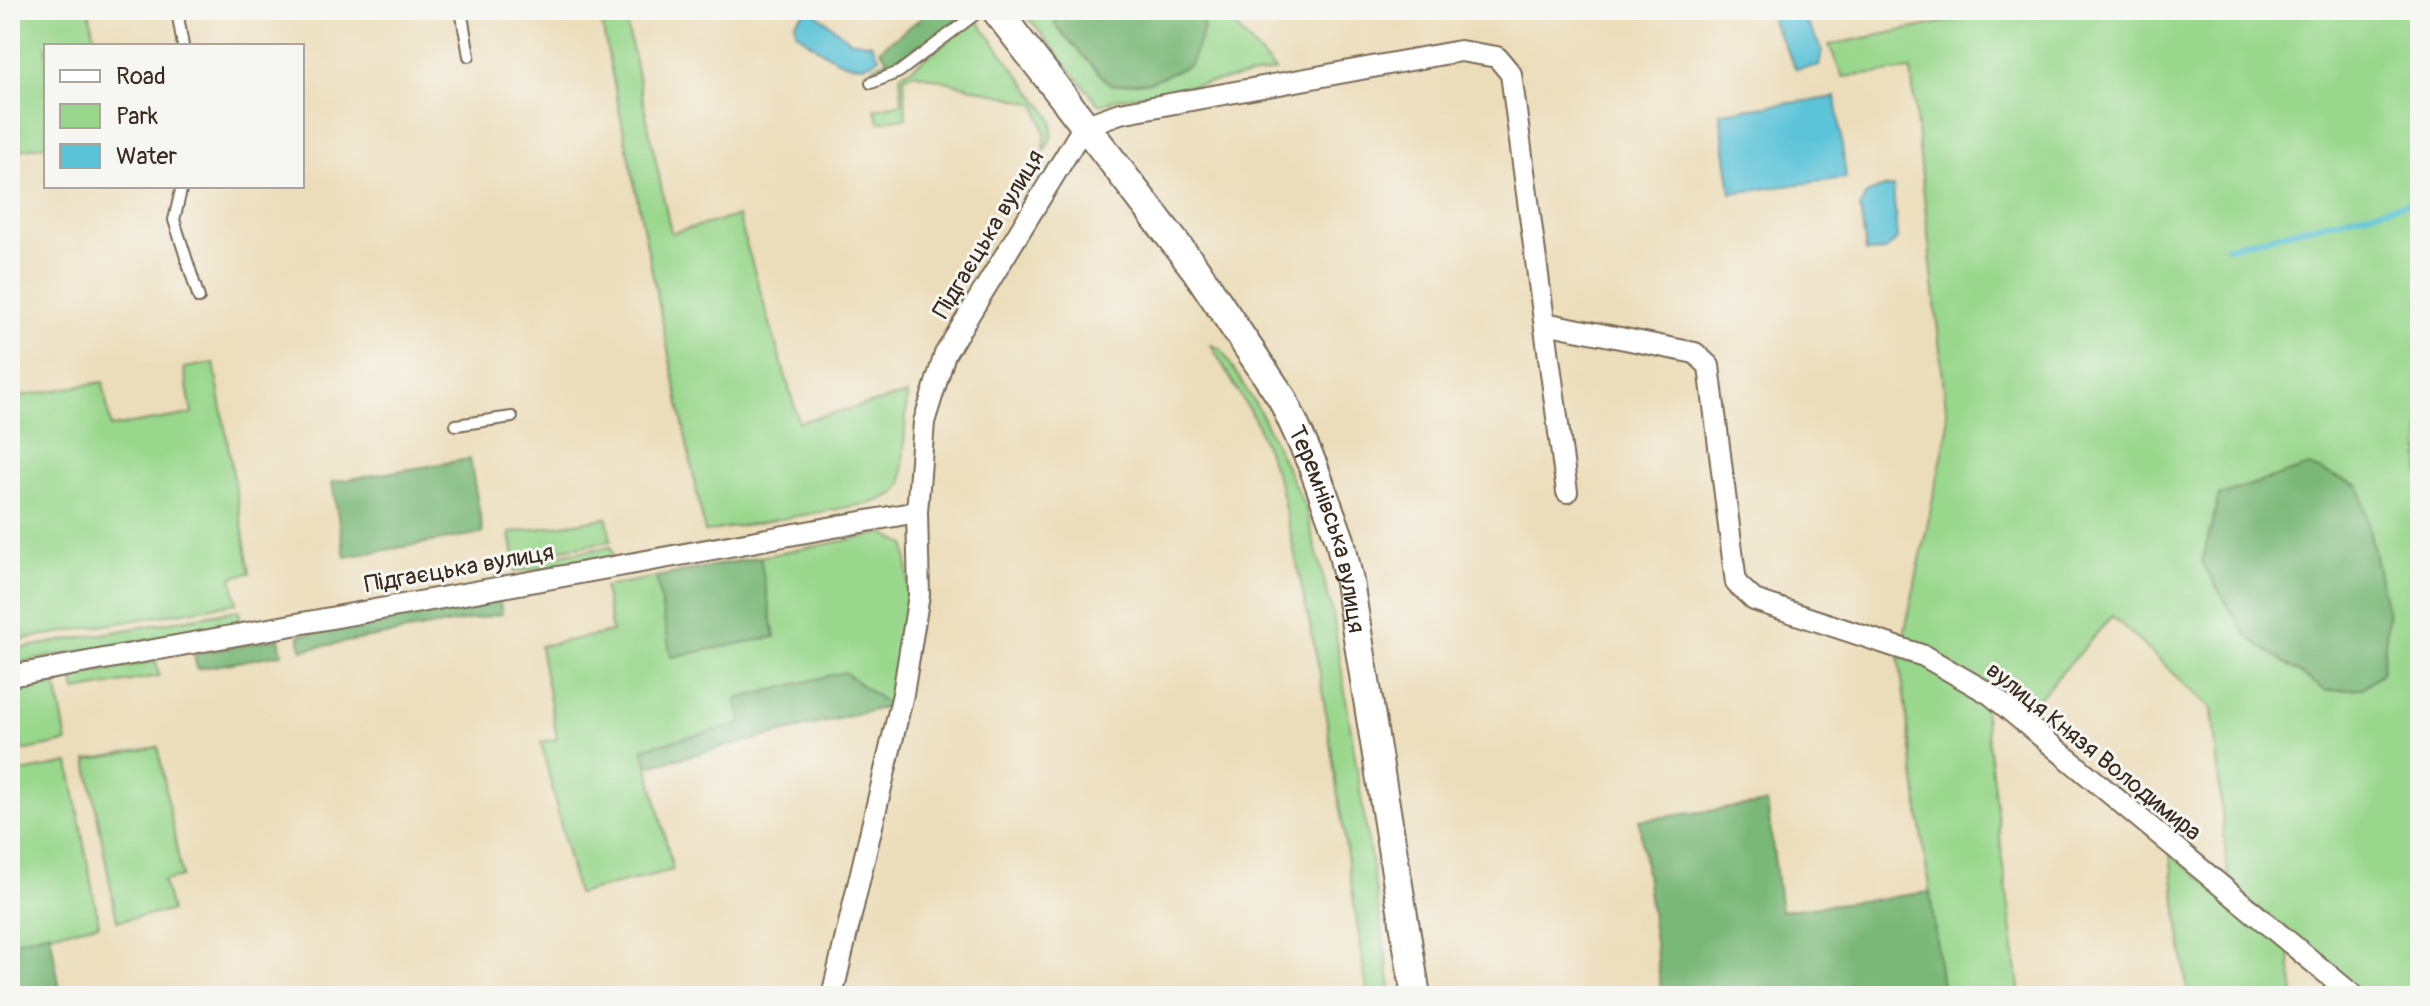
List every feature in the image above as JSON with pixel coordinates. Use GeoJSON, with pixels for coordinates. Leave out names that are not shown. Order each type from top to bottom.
{"type":"FeatureCollection","features":[{"type":"Feature","properties":{"kind":"street","name":"Теремнівська вулиця"},"geometry":{"type":"LineString","coordinates":[[996,10],[1196,270],[1282,398],[1313,466],[1340,540],[1349,582],[1416,996]]}},
{"type":"Feature","properties":{"kind":"street"},"geometry":{"type":"LineString","coordinates":[[1084,126],[1120,113],[1460,51],[1497,57],[1511,74],[1567,492]]}},
{"type":"Feature","properties":{"kind":"street","name":"Підгаєцька вулиця"},"geometry":{"type":"LineString","coordinates":[[832,996],[903,694],[919,595],[917,512],[924,422],[945,354],[1084,126]]}},
{"type":"Feature","properties":{"kind":"street","name":"вулиця Князя Володимира"},"geometry":{"type":"LineString","coordinates":[[1545,323],[1695,353],[1709,366],[1736,583],[1754,600],[1924,656],[1990,694],[2354,996]]}},
{"type":"Feature","properties":{"kind":"street","name":"Підгаєцька вулиця"},"geometry":{"type":"LineString","coordinates":[[10,676],[917,512]]}},
{"type":"Feature","properties":{"kind":"lane"},"geometry":{"type":"LineString","coordinates":[[177,10],[183,44]]}},
{"type":"Feature","properties":{"kind":"lane"},"geometry":{"type":"LineString","coordinates":[[461,10],[469,56]]}},
{"type":"Feature","properties":{"kind":"lane"},"geometry":{"type":"LineString","coordinates":[[871,83],[899,72],[981,10]]}},
{"type":"Feature","properties":{"kind":"lane"},"geometry":{"type":"LineString","coordinates":[[182,188],[174,220],[199,298]]}},
{"type":"Feature","properties":{"kind":"lane"},"geometry":{"type":"LineString","coordinates":[[456,425],[512,417]]}},
{"type":"Feature","properties":{"kind":"green space"},"geometry":{"type":"Polygon","coordinates":[[[10,10],[89,10],[96,44],[44,44],[44,145],[10,152],[10,10]]]}},
{"type":"Feature","properties":{"kind":"green space"},"geometry":{"type":"Polygon","coordinates":[[[599,10],[624,10],[671,233],[738,216],[799,422],[907,394],[902,484],[895,494],[872,503],[705,532],[599,10]]]}},
{"type":"Feature","properties":{"kind":"green space"},"geometry":{"type":"Polygon","coordinates":[[[932,10],[963,10],[966,14],[901,64],[867,77],[865,72],[888,60],[880,49],[932,10]]]}},
{"type":"Feature","properties":{"kind":"green space"},"geometry":{"type":"Polygon","coordinates":[[[1022,10],[1221,10],[1275,71],[1117,99],[1099,105],[1022,10]]]}},
{"type":"Feature","properties":{"kind":"green space"},"geometry":{"type":"Polygon","coordinates":[[[1064,10],[1199,10],[1204,29],[1190,65],[1150,82],[1110,85],[1054,24],[1064,10]]]}},
{"type":"Feature","properties":{"kind":"green space"},"geometry":{"type":"Polygon","coordinates":[[[2006,10],[2420,10],[2420,996],[2366,996],[2229,886],[2212,709],[2112,616],[2025,714],[1903,640],[1948,428],[1911,70],[1843,77],[1829,45],[2006,10]]]}},
{"type":"Feature","properties":{"kind":"green space"},"geometry":{"type":"Polygon","coordinates":[[[976,19],[1051,117],[1052,135],[1044,152],[1045,133],[1036,104],[914,73],[904,77],[906,118],[879,122],[875,109],[902,103],[900,75],[976,19]]]}},
{"type":"Feature","properties":{"kind":"green space"},"geometry":{"type":"Polygon","coordinates":[[[1211,345],[1221,349],[1259,410],[1305,507],[1333,615],[1392,996],[1368,996],[1319,668],[1280,485],[1256,422],[1211,345]]]}},
{"type":"Feature","properties":{"kind":"green space"},"geometry":{"type":"Polygon","coordinates":[[[214,363],[250,573],[232,577],[237,603],[10,641],[10,398],[103,382],[111,427],[192,414],[184,368],[214,363]]]}},
{"type":"Feature","properties":{"kind":"green space"},"geometry":{"type":"Polygon","coordinates":[[[470,459],[483,533],[345,557],[332,482],[470,459]]]}},
{"type":"Feature","properties":{"kind":"green space"},"geometry":{"type":"Polygon","coordinates":[[[2309,466],[2360,486],[2388,616],[2382,673],[2362,688],[2326,691],[2247,637],[2202,562],[2219,495],[2309,466]]]}},
{"type":"Feature","properties":{"kind":"green space"},"geometry":{"type":"Polygon","coordinates":[[[607,518],[611,541],[514,557],[510,533],[607,518]]]}},
{"type":"Feature","properties":{"kind":"green space"},"geometry":{"type":"Polygon","coordinates":[[[884,533],[906,545],[909,595],[890,706],[648,766],[673,870],[577,894],[541,742],[557,739],[540,646],[612,632],[604,587],[884,533]]]}},
{"type":"Feature","properties":{"kind":"green space"},"geometry":{"type":"Polygon","coordinates":[[[611,547],[613,557],[515,572],[514,562],[611,547]]]}},
{"type":"Feature","properties":{"kind":"green space"},"geometry":{"type":"Polygon","coordinates":[[[760,557],[775,637],[671,657],[656,577],[760,557]]]}},
{"type":"Feature","properties":{"kind":"green space"},"geometry":{"type":"Polygon","coordinates":[[[499,599],[502,614],[302,650],[299,635],[499,599]]]}},
{"type":"Feature","properties":{"kind":"green space"},"geometry":{"type":"Polygon","coordinates":[[[239,610],[241,623],[10,664],[10,650],[239,610]]]}},
{"type":"Feature","properties":{"kind":"green space"},"geometry":{"type":"Polygon","coordinates":[[[279,638],[282,654],[197,669],[194,654],[279,638]]]}},
{"type":"Feature","properties":{"kind":"green space"},"geometry":{"type":"Polygon","coordinates":[[[1899,657],[1921,663],[1983,701],[2020,996],[1943,996],[1899,657]]]}},
{"type":"Feature","properties":{"kind":"green space"},"geometry":{"type":"Polygon","coordinates":[[[156,661],[159,676],[75,691],[72,676],[156,661]]]}},
{"type":"Feature","properties":{"kind":"green space"},"geometry":{"type":"Polygon","coordinates":[[[844,672],[890,706],[647,766],[643,748],[742,724],[736,699],[844,672]]]}},
{"type":"Feature","properties":{"kind":"green space"},"geometry":{"type":"Polygon","coordinates":[[[55,679],[67,742],[22,751],[10,687],[55,679]]]}},
{"type":"Feature","properties":{"kind":"green space"},"geometry":{"type":"Polygon","coordinates":[[[158,747],[182,877],[163,881],[171,911],[117,921],[87,760],[158,747]]]}},
{"type":"Feature","properties":{"kind":"green space"},"geometry":{"type":"Polygon","coordinates":[[[69,763],[99,924],[10,942],[10,774],[69,763]]]}},
{"type":"Feature","properties":{"kind":"green space"},"geometry":{"type":"Polygon","coordinates":[[[1767,803],[1781,911],[1930,892],[1943,996],[1662,996],[1639,820],[1767,803]]]}},
{"type":"Feature","properties":{"kind":"green space"},"geometry":{"type":"Polygon","coordinates":[[[2170,854],[2289,950],[2294,996],[2188,996],[2170,854]]]}},
{"type":"Feature","properties":{"kind":"green space"},"geometry":{"type":"Polygon","coordinates":[[[50,932],[61,996],[10,996],[10,942],[50,932]]]}},
{"type":"Feature","properties":{"kind":"water"},"geometry":{"type":"Polygon","coordinates":[[[808,10],[849,40],[872,44],[879,57],[858,65],[847,64],[824,53],[796,32],[795,22],[808,10]]]}},
{"type":"Feature","properties":{"kind":"water"},"geometry":{"type":"Polygon","coordinates":[[[1766,10],[1800,10],[1822,50],[1819,66],[1796,69],[1766,10]]]}},
{"type":"Feature","properties":{"kind":"water"},"geometry":{"type":"Polygon","coordinates":[[[1836,97],[1846,178],[1731,193],[1720,112],[1836,97]]]}},
{"type":"Feature","properties":{"kind":"water"},"geometry":{"type":"Polygon","coordinates":[[[1893,187],[1897,239],[1885,251],[1866,252],[1860,207],[1866,194],[1893,187]]]}},
{"type":"Feature","properties":{"kind":"waterway"},"geometry":{"type":"LineString","coordinates":[[2227,247],[2420,200]]}}]}
